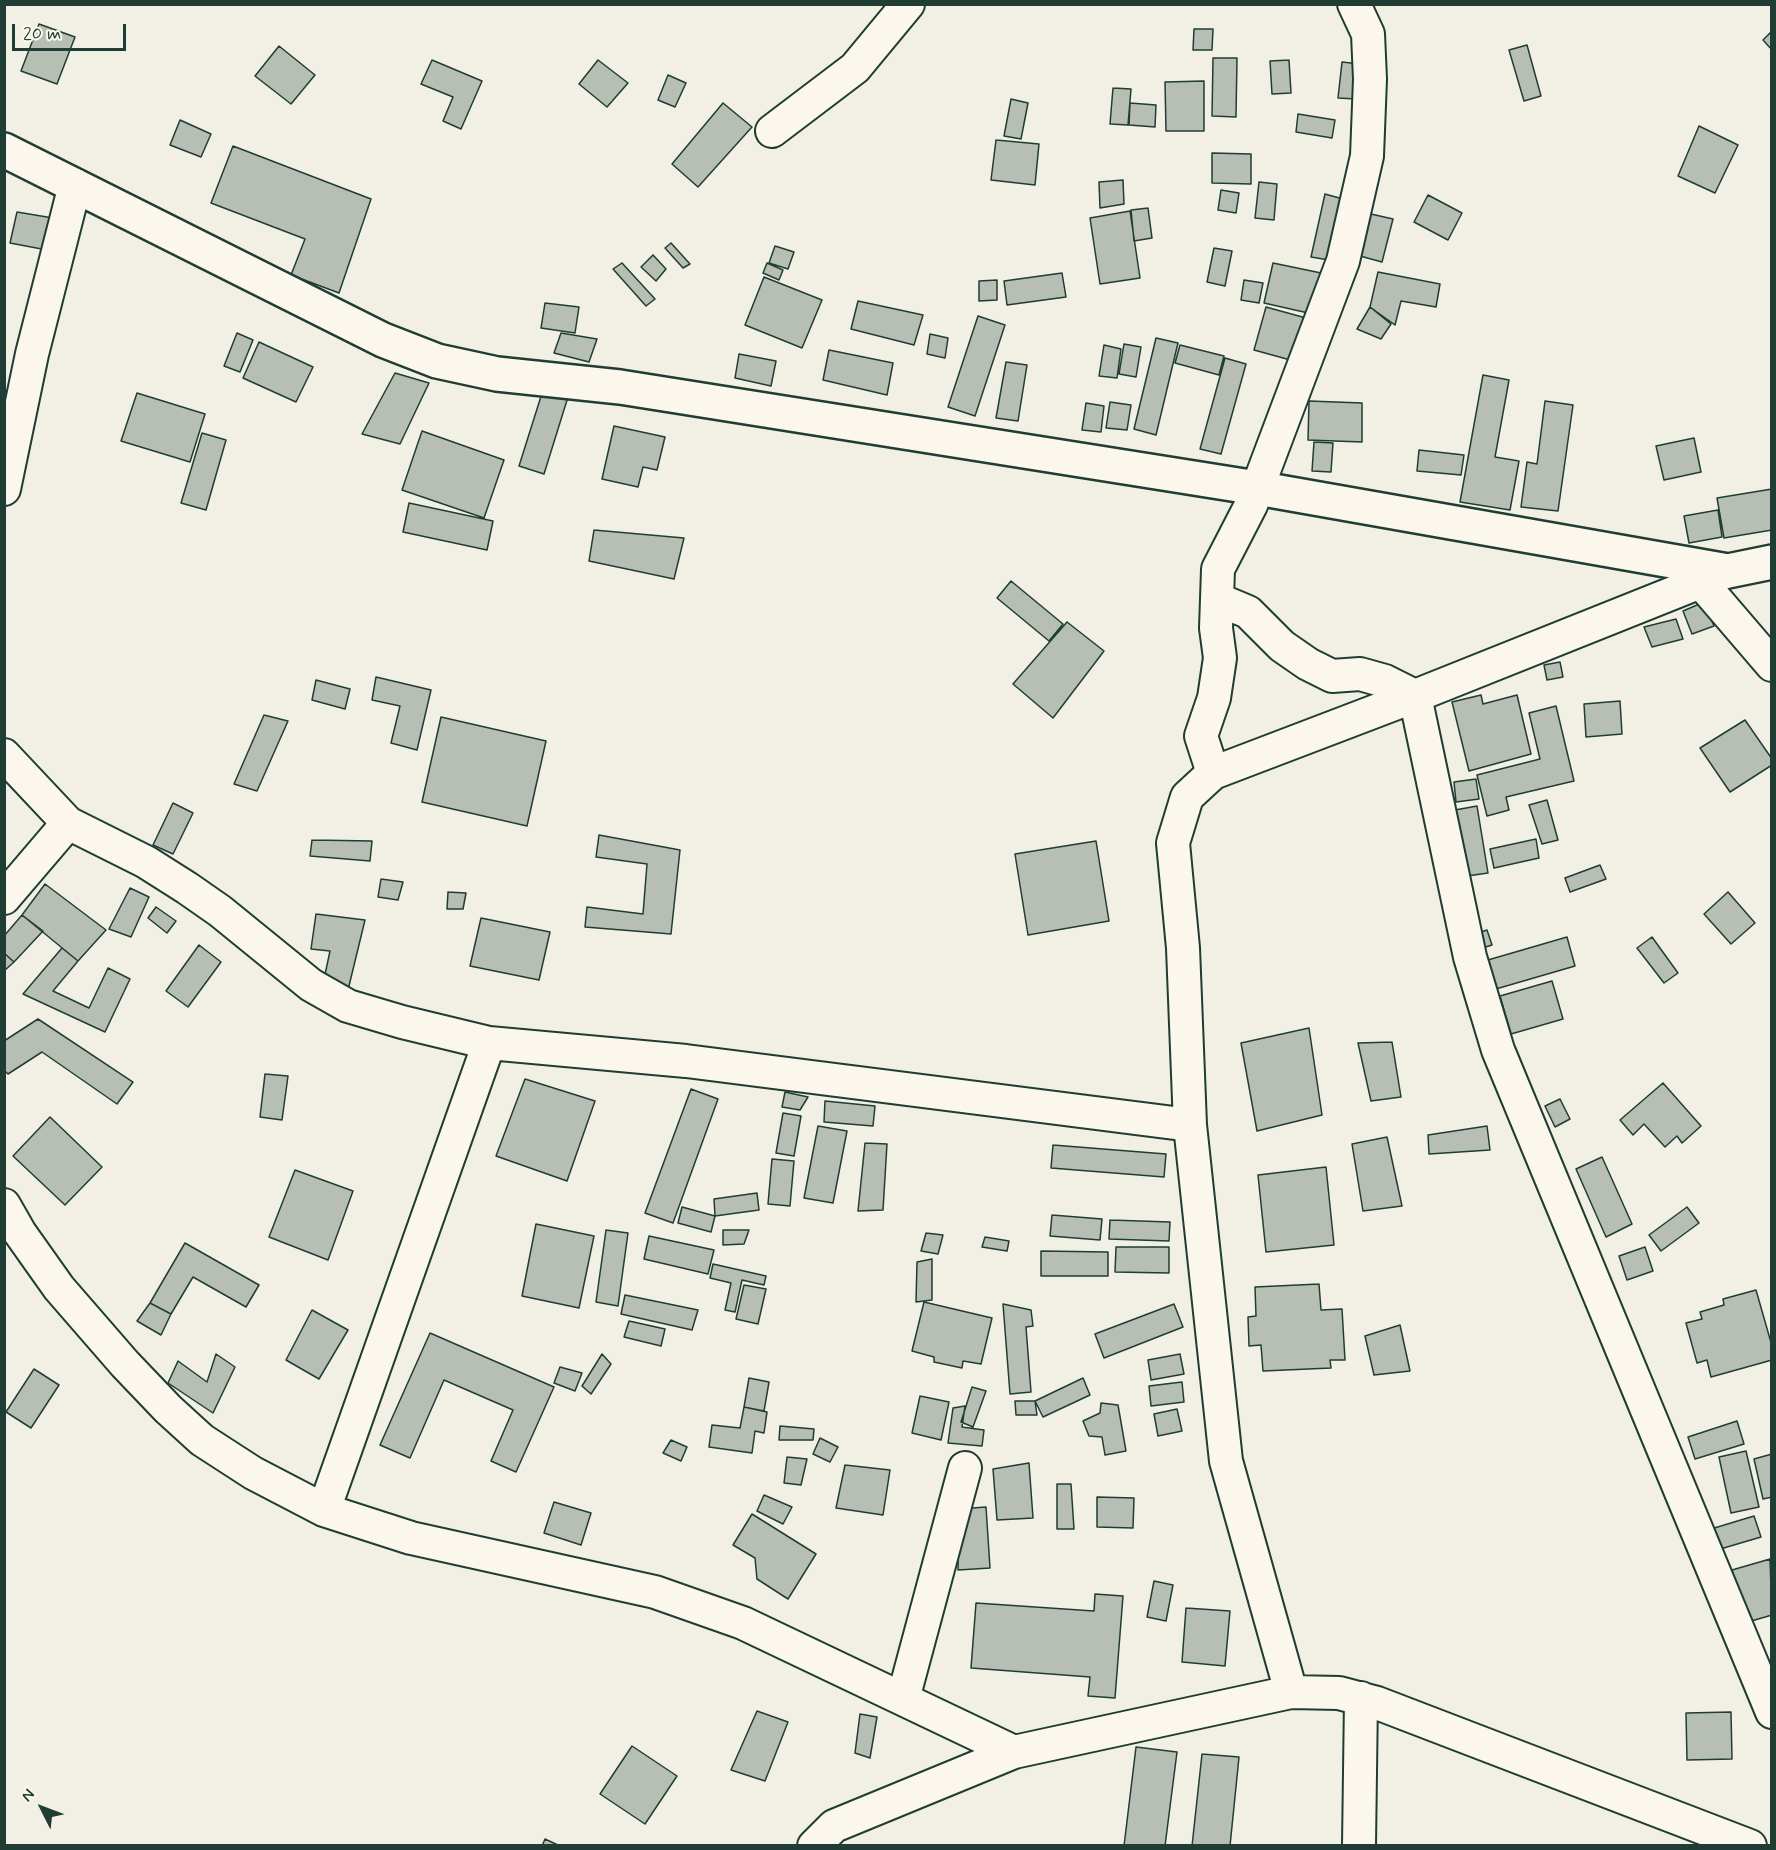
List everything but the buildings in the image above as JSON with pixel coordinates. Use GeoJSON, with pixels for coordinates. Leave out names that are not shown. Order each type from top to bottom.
{"type":"FeatureCollection","features":[{"type":"Feature","properties":{"kind":"main road"},"geometry":{"type":"LineString","coordinates":[[4,150],[383,340],[437,361],[497,374],[620,387],[1257,488],[1714,576],[1772,562]]}},
{"type":"Feature","properties":{"kind":"street"},"geometry":{"type":"LineString","coordinates":[[772,131],[855,68],[908,4]]}},
{"type":"Feature","properties":{"kind":"street"},"geometry":{"type":"LineString","coordinates":[[1213,773],[1201,736],[1214,698],[1220,658],[1216,628],[1218,569],[1257,488],[1343,261],[1367,156],[1370,79],[1368,34],[1353,4]]}},
{"type":"Feature","properties":{"kind":"street"},"geometry":{"type":"LineString","coordinates":[[4,489],[32,354],[75,185]]}},
{"type":"Feature","properties":{"kind":"street"},"geometry":{"type":"LineString","coordinates":[[1291,1692],[1226,1461],[1190,1125],[1183,948],[1173,843],[1187,796],[1213,773],[1415,696],[1714,576],[1772,665]]}},
{"type":"Feature","properties":{"kind":"street"},"geometry":{"type":"LineString","coordinates":[[1217,599],[1248,612],[1282,646],[1308,664],[1332,676],[1360,674],[1385,681],[1415,696]]}},
{"type":"Feature","properties":{"kind":"street"},"geometry":{"type":"LineString","coordinates":[[1415,696],[1470,957],[1498,1050],[1772,1712]]}},
{"type":"Feature","properties":{"kind":"street"},"geometry":{"type":"LineString","coordinates":[[4,755],[68,823],[137,857],[187,888],[220,911],[311,985],[348,1006],[489,1043],[686,1061],[1190,1125]]}},
{"type":"Feature","properties":{"kind":"street"},"geometry":{"type":"LineString","coordinates":[[4,898],[68,823]]}},
{"type":"Feature","properties":{"kind":"street"},"geometry":{"type":"LineString","coordinates":[[324,1510],[489,1043]]}},
{"type":"Feature","properties":{"kind":"street"},"geometry":{"type":"LineString","coordinates":[[4,1205],[20,1233],[59,1288],[168,1409],[202,1440],[244,1468],[324,1510],[411,1538],[655,1592],[743,1623],[1014,1752]]}},
{"type":"Feature","properties":{"kind":"street"},"geometry":{"type":"LineString","coordinates":[[903,1700],[965,1468]]}},
{"type":"Feature","properties":{"kind":"street"},"geometry":{"type":"LineString","coordinates":[[814,1845],[834,1826],[1014,1752],[1291,1692],[1339,1693],[1361,1698],[1554,1768],[1750,1845]]}},
{"type":"Feature","properties":{"kind":"street"},"geometry":{"type":"LineString","coordinates":[[1359,1845],[1361,1698]]}}]}
